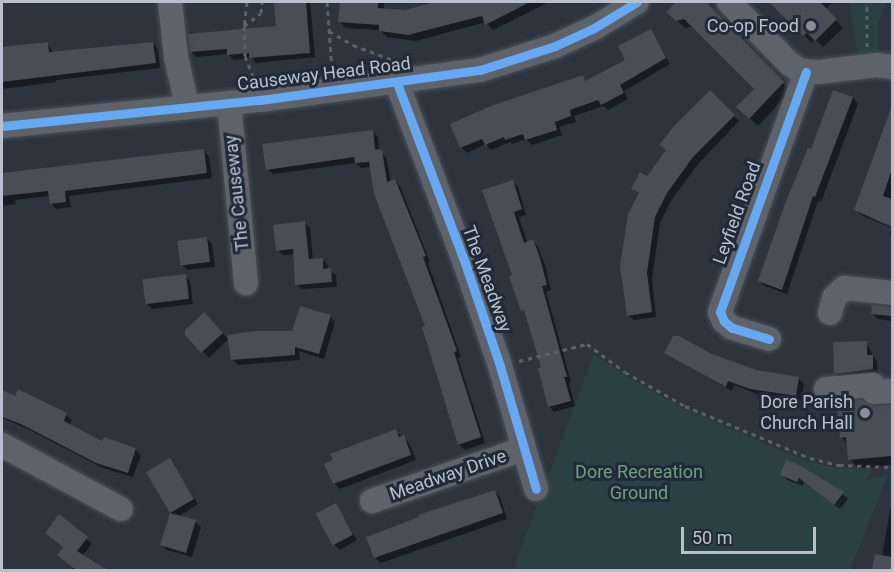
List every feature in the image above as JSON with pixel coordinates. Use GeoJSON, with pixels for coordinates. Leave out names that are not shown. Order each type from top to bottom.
{"type":"FeatureCollection","features":[{"type":"Feature","properties":{"kind":"street"},"geometry":{"type":"LineString","coordinates":[[170,2],[176,57],[187,106]]}},
{"type":"Feature","properties":{"kind":"street","name":"Causeway Head Road"},"geometry":{"type":"LineString","coordinates":[[2,126],[260,100],[333,89],[397,72],[480,70],[520,59],[590,30],[637,2]]}},
{"type":"Feature","properties":{"kind":"street"},"geometry":{"type":"LineString","coordinates":[[729,2],[790,64],[807,72],[877,65],[892,67]]}},
{"type":"Feature","properties":{"kind":"street","name":"The Meadway"},"geometry":{"type":"LineString","coordinates":[[397,72],[500,366],[536,489]]}},
{"type":"Feature","properties":{"kind":"street","name":"Leyfield Road"},"geometry":{"type":"LineString","coordinates":[[769,339],[732,328],[724,321],[720,312],[807,72]]}},
{"type":"Feature","properties":{"kind":"street","name":"The Causeway"},"geometry":{"type":"LineString","coordinates":[[229,103],[246,283]]}},
{"type":"Feature","properties":{"kind":"street"},"geometry":{"type":"LineString","coordinates":[[830,313],[834,298],[844,288],[892,294]]}},
{"type":"Feature","properties":{"kind":"street"},"geometry":{"type":"LineString","coordinates":[[826,389],[873,385],[874,392],[892,391]]}},
{"type":"Feature","properties":{"kind":"street"},"geometry":{"type":"LineString","coordinates":[[2,445],[121,509]]}},
{"type":"Feature","properties":{"kind":"street","name":"Meadway Drive"},"geometry":{"type":"LineString","coordinates":[[372,501],[523,448]]}},
{"type":"Feature","properties":{"kind":"path"},"geometry":{"type":"LineString","coordinates":[[247,2],[244,26],[245,56],[260,100]]}},
{"type":"Feature","properties":{"kind":"path"},"geometry":{"type":"LineString","coordinates":[[244,26],[261,13],[262,2]]}},
{"type":"Feature","properties":{"kind":"path"},"geometry":{"type":"LineString","coordinates":[[327,2],[333,89]]}},
{"type":"Feature","properties":{"kind":"path"},"geometry":{"type":"LineString","coordinates":[[867,2],[865,31],[867,52]]}},
{"type":"Feature","properties":{"kind":"path"},"geometry":{"type":"LineString","coordinates":[[329,31],[397,72]]}},
{"type":"Feature","properties":{"kind":"path"},"geometry":{"type":"LineString","coordinates":[[500,366],[587,344],[625,372],[685,406],[810,458],[839,465],[892,466]]}},
{"type":"Feature","properties":{"kind":"green space"},"geometry":{"type":"Polygon","coordinates":[[[849,2],[886,2],[878,24],[878,50],[858,53],[849,2]]]}},
{"type":"Feature","properties":{"kind":"green space","name":"Dore Recreation Ground"},"geometry":{"type":"Polygon","coordinates":[[[594,354],[624,375],[682,408],[806,461],[835,468],[871,469],[873,471],[866,480],[888,474],[850,570],[513,570],[594,354]]]}},
{"type":"Feature","properties":{"kind":"building"},"geometry":{"type":"Polygon","coordinates":[[[274,2],[306,2],[310,53],[249,58],[249,53],[227,55],[227,49],[190,52],[188,34],[276,26],[274,2]]]}},
{"type":"Feature","properties":{"kind":"building"},"geometry":{"type":"Polygon","coordinates":[[[340,2],[378,2],[378,8],[405,10],[435,2],[530,2],[485,25],[482,16],[408,35],[379,31],[379,25],[338,22],[340,2]]]}},
{"type":"Feature","properties":{"kind":"building"},"geometry":{"type":"Polygon","coordinates":[[[676,2],[706,2],[784,82],[749,119],[736,107],[754,89],[684,19],[676,21],[666,12],[676,2]]]}},
{"type":"Feature","properties":{"kind":"building","name":"Co-op Food"},"geometry":{"type":"Polygon","coordinates":[[[769,2],[820,2],[837,19],[815,41],[807,33],[803,36],[769,2]]]}},
{"type":"Feature","properties":{"kind":"building"},"geometry":{"type":"Polygon","coordinates":[[[651,29],[666,58],[620,85],[624,93],[601,105],[598,100],[570,110],[571,116],[555,122],[557,130],[525,140],[523,134],[505,140],[504,137],[485,145],[482,139],[460,148],[450,124],[491,106],[583,75],[585,81],[625,60],[618,46],[651,29]]]}},
{"type":"Feature","properties":{"kind":"building"},"geometry":{"type":"Polygon","coordinates":[[[48,42],[49,52],[153,42],[156,63],[2,82],[2,47],[48,42]]]}},
{"type":"Feature","properties":{"kind":"building"},"geometry":{"type":"Polygon","coordinates":[[[710,90],[735,115],[693,157],[667,193],[655,217],[647,273],[652,312],[627,316],[620,266],[628,214],[639,193],[631,189],[640,172],[647,176],[666,150],[659,145],[674,126],[710,90]]]}},
{"type":"Feature","properties":{"kind":"building"},"geometry":{"type":"Polygon","coordinates":[[[833,90],[853,97],[815,197],[813,196],[782,290],[758,281],[785,204],[808,148],[811,149],[833,90]]]}},
{"type":"Feature","properties":{"kind":"building"},"geometry":{"type":"Polygon","coordinates":[[[891,108],[892,169],[883,196],[892,199],[892,227],[854,210],[891,108]]]}},
{"type":"Feature","properties":{"kind":"building"},"geometry":{"type":"Polygon","coordinates":[[[373,130],[375,149],[382,150],[387,182],[395,179],[426,256],[423,257],[457,351],[454,352],[481,437],[458,445],[422,327],[425,326],[374,194],[369,162],[355,163],[354,157],[266,170],[262,144],[373,130]]]}},
{"type":"Feature","properties":{"kind":"building"},"geometry":{"type":"Polygon","coordinates":[[[204,149],[207,173],[65,191],[66,202],[50,204],[48,191],[2,196],[2,173],[204,149]]]}},
{"type":"Feature","properties":{"kind":"building"},"geometry":{"type":"Polygon","coordinates":[[[513,180],[522,209],[514,212],[524,243],[533,239],[540,258],[547,285],[542,286],[567,377],[564,377],[571,401],[548,407],[538,368],[541,367],[524,310],[521,311],[509,276],[512,275],[482,190],[513,180]]]}},
{"type":"Feature","properties":{"kind":"building"},"geometry":{"type":"Polygon","coordinates":[[[305,221],[309,259],[323,258],[323,269],[331,268],[332,282],[295,285],[293,249],[276,251],[273,225],[305,221]]]}},
{"type":"Feature","properties":{"kind":"building"},"geometry":{"type":"Polygon","coordinates":[[[207,237],[210,262],[180,265],[177,241],[207,237]]]}},
{"type":"Feature","properties":{"kind":"building"},"geometry":{"type":"Polygon","coordinates":[[[186,274],[189,299],[145,304],[142,279],[186,274]]]}},
{"type":"Feature","properties":{"kind":"building"},"geometry":{"type":"Polygon","coordinates":[[[872,305],[892,307],[891,316],[871,314],[872,305]]]}},
{"type":"Feature","properties":{"kind":"building"},"geometry":{"type":"Polygon","coordinates":[[[300,306],[331,315],[319,354],[295,347],[295,355],[231,360],[227,335],[256,331],[292,331],[300,306]]]}},
{"type":"Feature","properties":{"kind":"building"},"geometry":{"type":"Polygon","coordinates":[[[204,312],[223,333],[201,353],[185,335],[185,330],[204,312]]]}},
{"type":"Feature","properties":{"kind":"building"},"geometry":{"type":"Polygon","coordinates":[[[673,336],[679,336],[712,354],[756,370],[799,377],[796,396],[750,389],[728,381],[726,387],[664,353],[673,336]]]}},
{"type":"Feature","properties":{"kind":"building"},"geometry":{"type":"Polygon","coordinates":[[[867,341],[867,355],[873,355],[873,369],[834,374],[833,342],[867,341]]]}},
{"type":"Feature","properties":{"kind":"building"},"geometry":{"type":"Polygon","coordinates":[[[18,389],[67,413],[64,421],[102,441],[104,437],[136,448],[128,473],[96,463],[21,424],[2,417],[2,390],[15,396],[18,389]]]}},
{"type":"Feature","properties":{"kind":"building","name":"Dore Parish Church Hall"},"geometry":{"type":"Polygon","coordinates":[[[862,400],[874,406],[892,405],[892,456],[848,460],[846,437],[840,438],[837,402],[862,400]]]}},
{"type":"Feature","properties":{"kind":"building"},"geometry":{"type":"Polygon","coordinates":[[[396,429],[399,437],[404,435],[411,455],[333,484],[324,464],[333,460],[330,454],[396,429]]]}},
{"type":"Feature","properties":{"kind":"building"},"geometry":{"type":"Polygon","coordinates":[[[170,458],[194,499],[170,513],[146,472],[170,458]]]}},
{"type":"Feature","properties":{"kind":"building"},"geometry":{"type":"Polygon","coordinates":[[[786,460],[797,464],[844,492],[834,505],[799,478],[797,482],[780,475],[786,460]]]}},
{"type":"Feature","properties":{"kind":"building"},"geometry":{"type":"Polygon","coordinates":[[[495,490],[503,513],[374,558],[366,537],[419,517],[418,515],[495,490]]]}},
{"type":"Feature","properties":{"kind":"building"},"geometry":{"type":"Polygon","coordinates":[[[336,503],[353,535],[333,546],[316,514],[336,503]]]}},
{"type":"Feature","properties":{"kind":"building"},"geometry":{"type":"Polygon","coordinates":[[[170,513],[196,520],[186,553],[160,545],[170,513]]]}},
{"type":"Feature","properties":{"kind":"building"},"geometry":{"type":"Polygon","coordinates":[[[59,514],[88,537],[77,551],[107,570],[76,570],[57,555],[63,547],[45,533],[59,514]]]}},
{"type":"Feature","properties":{"kind":"building"},"geometry":{"type":"Polygon","coordinates":[[[875,554],[892,557],[892,570],[872,570],[875,554]]]}},
{"type":"Feature","properties":{"kind":"cycle path"},"geometry":{"type":"LineString","coordinates":[[2,126],[260,100],[480,70],[555,46],[594,28],[637,2]]}},
{"type":"Feature","properties":{"kind":"cycle path"},"geometry":{"type":"LineString","coordinates":[[769,339],[732,328],[724,321],[720,312],[806,72]]}},
{"type":"Feature","properties":{"kind":"cycle path"},"geometry":{"type":"LineString","coordinates":[[397,83],[465,263],[500,366],[536,489]]}},
{"type":"Feature","properties":{"kind":"place","name":"Co-op Food"},"geometry":{"type":"Point","coordinates":[811,26]}},
{"type":"Feature","properties":{"kind":"place","name":"Dore Parish Church Hall"},"geometry":{"type":"Point","coordinates":[865,413]}}]}
